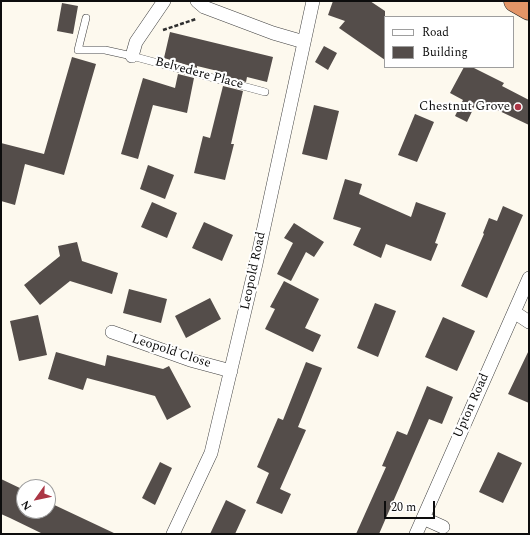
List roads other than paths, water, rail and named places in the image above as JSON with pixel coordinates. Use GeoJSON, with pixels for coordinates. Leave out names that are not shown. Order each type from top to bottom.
{"type":"FeatureCollection","features":[{"type":"Feature","properties":{"kind":"highway"},"geometry":{"type":"LineString","coordinates":[[515,1],[529,9]]}},
{"type":"Feature","properties":{"kind":"street"},"geometry":{"type":"LineString","coordinates":[[132,56],[136,42],[164,1]]}},
{"type":"Feature","properties":{"kind":"street","name":"Leopold Road"},"geometry":{"type":"LineString","coordinates":[[173,534],[211,454],[256,264],[313,1]]}},
{"type":"Feature","properties":{"kind":"street"},"geometry":{"type":"LineString","coordinates":[[200,4],[273,33],[304,42]]}},
{"type":"Feature","properties":{"kind":"street","name":"Upton Road"},"geometry":{"type":"LineString","coordinates":[[416,534],[529,278]]}},
{"type":"Feature","properties":{"kind":"street"},"geometry":{"type":"LineString","coordinates":[[514,312],[529,322]]}},
{"type":"Feature","properties":{"kind":"street","name":"Leopold Close"},"geometry":{"type":"LineString","coordinates":[[112,332],[190,360],[231,371]]}},
{"type":"Feature","properties":{"kind":"street"},"geometry":{"type":"LineString","coordinates":[[423,518],[443,527]]}},
{"type":"Feature","properties":{"kind":"lane","name":"Belvedere Place"},"geometry":{"type":"LineString","coordinates":[[86,18],[78,50],[105,50],[132,56],[265,92]]}},
{"type":"Feature","properties":{"kind":"place","name":"Chestnut Grove"},"geometry":{"type":"Point","coordinates":[518,107]}}]}
